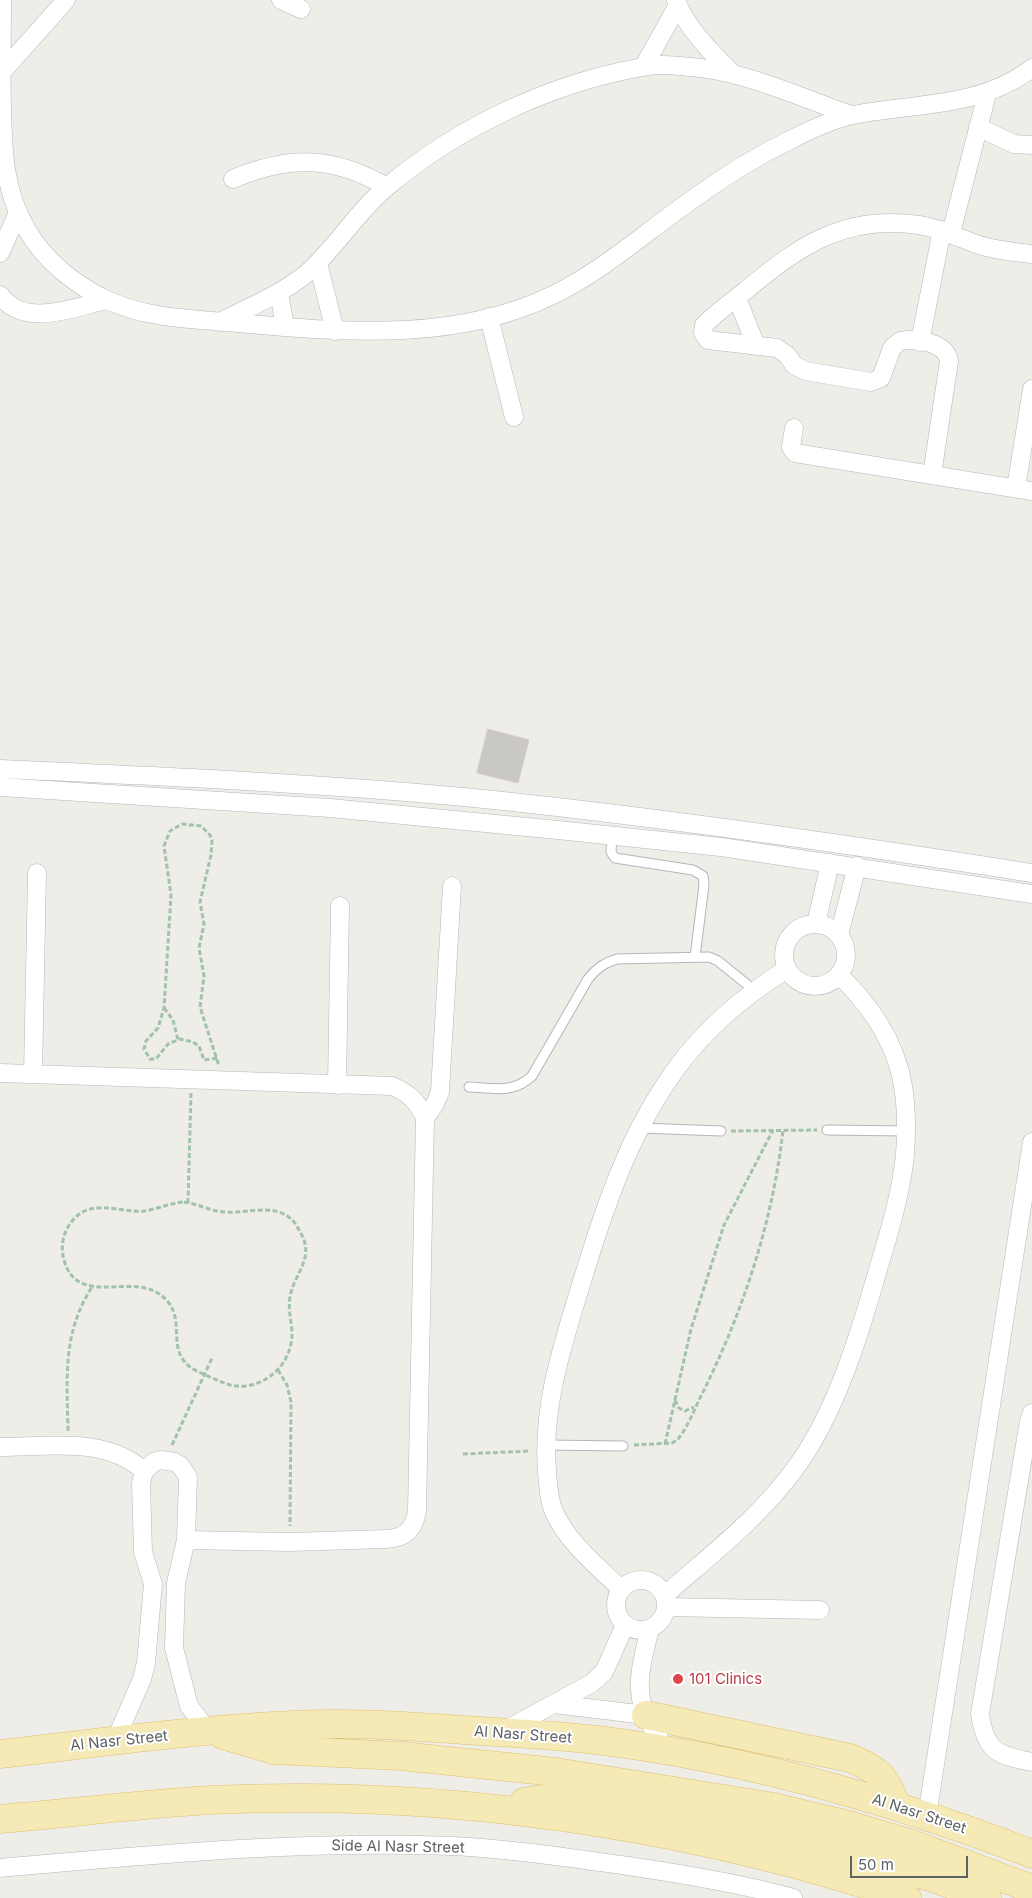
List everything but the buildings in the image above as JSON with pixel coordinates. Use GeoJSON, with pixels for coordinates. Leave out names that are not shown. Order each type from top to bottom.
{"type":"FeatureCollection","features":[{"type":"Feature","properties":{"kind":"main road"},"geometry":{"type":"LineString","coordinates":[[646,1715],[850,1758],[875,1768],[888,1785],[896,1805]]}},
{"type":"Feature","properties":{"kind":"main road","name":"Al Nasr Street"},"geometry":{"type":"LineString","coordinates":[[0,1754],[213,1731],[337,1724],[502,1732],[604,1741],[772,1772],[896,1805],[1032,1854]]}},
{"type":"Feature","properties":{"kind":"main road"},"geometry":{"type":"LineString","coordinates":[[213,1731],[239,1741],[274,1750],[401,1756],[556,1772],[765,1805],[845,1824],[915,1845],[1032,1889]]}},
{"type":"Feature","properties":{"kind":"main road"},"geometry":{"type":"LineString","coordinates":[[490,1809],[551,1799],[621,1802],[816,1844],[940,1879],[987,1898]]}},
{"type":"Feature","properties":{"kind":"main road"},"geometry":{"type":"LineString","coordinates":[[0,1819],[231,1800],[351,1800],[490,1809],[609,1825],[698,1842],[766,1857],[907,1898]]}},
{"type":"Feature","properties":{"kind":"street"},"geometry":{"type":"LineString","coordinates":[[2,0],[3,165],[10,195],[18,213],[38,246],[58,268],[81,286],[107,300],[136,311],[166,317],[335,331],[414,330],[452,326],[512,312],[556,294],[617,256],[691,199],[731,173],[770,149],[804,133],[851,115],[987,94],[1032,68]]}},
{"type":"Feature","properties":{"kind":"street"},"geometry":{"type":"LineString","coordinates":[[1,73],[66,0]]}},
{"type":"Feature","properties":{"kind":"street"},"geometry":{"type":"LineString","coordinates":[[281,0],[301,9]]}},
{"type":"Feature","properties":{"kind":"street"},"geometry":{"type":"LineString","coordinates":[[644,66],[677,3],[709,50],[733,74]]}},
{"type":"Feature","properties":{"kind":"street"},"geometry":{"type":"LineString","coordinates":[[220,322],[279,292],[318,263],[387,187],[445,144],[487,120],[531,101],[582,83],[644,66],[700,68],[733,74],[851,115]]}},
{"type":"Feature","properties":{"kind":"street"},"geometry":{"type":"LineString","coordinates":[[920,342],[946,231],[987,94]]}},
{"type":"Feature","properties":{"kind":"street"},"geometry":{"type":"LineString","coordinates":[[978,127],[1014,144],[1032,146]]}},
{"type":"Feature","properties":{"kind":"street"},"geometry":{"type":"LineString","coordinates":[[233,179],[258,168],[276,164],[312,162],[356,171],[387,187]]}},
{"type":"Feature","properties":{"kind":"street"},"geometry":{"type":"LineString","coordinates":[[0,253],[18,213]]}},
{"type":"Feature","properties":{"kind":"street"},"geometry":{"type":"LineString","coordinates":[[932,475],[949,361],[948,355],[940,347],[905,340],[895,344],[882,378],[871,382],[805,371],[794,365],[783,351],[712,341],[703,334],[703,329],[707,322],[784,258],[826,235],[864,225],[895,223],[946,231],[995,249],[1032,254]]}},
{"type":"Feature","properties":{"kind":"street"},"geometry":{"type":"LineString","coordinates":[[318,263],[335,331]]}},
{"type":"Feature","properties":{"kind":"street"},"geometry":{"type":"LineString","coordinates":[[279,292],[285,327]]}},
{"type":"Feature","properties":{"kind":"street"},"geometry":{"type":"LineString","coordinates":[[0,295],[14,309],[32,315],[107,300]]}},
{"type":"Feature","properties":{"kind":"street"},"geometry":{"type":"LineString","coordinates":[[737,298],[756,346]]}},
{"type":"Feature","properties":{"kind":"street"},"geometry":{"type":"LineString","coordinates":[[489,317],[514,417]]}},
{"type":"Feature","properties":{"kind":"street"},"geometry":{"type":"LineString","coordinates":[[794,428],[791,446],[795,452],[1024,490],[1032,389]]}},
{"type":"Feature","properties":{"kind":"street"},"geometry":{"type":"LineString","coordinates":[[0,769],[200,777],[474,798],[826,841],[1032,873]]}},
{"type":"Feature","properties":{"kind":"street"},"geometry":{"type":"LineString","coordinates":[[0,788],[330,808],[608,835],[721,847],[857,866],[1032,894]]}},
{"type":"Feature","properties":{"kind":"street"},"geometry":{"type":"LineString","coordinates":[[606,814],[608,835]]}},
{"type":"Feature","properties":{"kind":"street"},"geometry":{"type":"LineString","coordinates":[[816,924],[830,863]]}},
{"type":"Feature","properties":{"kind":"street"},"geometry":{"type":"LineString","coordinates":[[839,935],[857,866]]}},
{"type":"Feature","properties":{"kind":"street"},"geometry":{"type":"LineString","coordinates":[[33,1074],[37,874]]}},
{"type":"Feature","properties":{"kind":"street"},"geometry":{"type":"LineString","coordinates":[[425,1118],[440,1092],[452,886]]}},
{"type":"Feature","properties":{"kind":"street"},"geometry":{"type":"LineString","coordinates":[[337,1085],[340,906]]}},
{"type":"Feature","properties":{"kind":"street"},"geometry":{"type":"LineString","coordinates":[[816,924],[833,929],[839,935],[846,951],[843,968],[839,975],[826,984],[811,986],[797,981],[787,969],[784,951],[791,934],[807,925],[816,924]]}},
{"type":"Feature","properties":{"kind":"street"},"geometry":{"type":"LineString","coordinates":[[621,1589],[586,1556],[554,1512],[548,1492],[545,1447],[548,1412],[573,1311],[613,1186],[640,1128],[674,1073],[697,1042],[724,1014],[754,990],[787,969]]}},
{"type":"Feature","properties":{"kind":"street"},"geometry":{"type":"LineString","coordinates":[[665,1602],[656,1585],[644,1580],[632,1581],[621,1589],[615,1601],[617,1614],[625,1624],[637,1630],[650,1629],[658,1623],[665,1602],[771,1499],[795,1469],[815,1437],[852,1350],[873,1287],[900,1186],[906,1132],[904,1096],[899,1067],[890,1041],[876,1016],[859,994],[839,975]]}},
{"type":"Feature","properties":{"kind":"street"},"geometry":{"type":"LineString","coordinates":[[0,1073],[392,1086],[407,1092],[418,1104],[425,1118],[417,1511],[415,1522],[408,1532],[398,1538],[290,1542],[186,1540]]}},
{"type":"Feature","properties":{"kind":"street"},"geometry":{"type":"LineString","coordinates":[[927,1816],[1032,1142]]}},
{"type":"Feature","properties":{"kind":"street"},"geometry":{"type":"LineString","coordinates":[[1032,1413],[1027,1431],[980,1714],[982,1734],[996,1751],[1015,1759],[1032,1762]]}},
{"type":"Feature","properties":{"kind":"street"},"geometry":{"type":"LineString","coordinates":[[0,1447],[69,1446],[108,1450],[128,1458],[144,1471]]}},
{"type":"Feature","properties":{"kind":"street"},"geometry":{"type":"LineString","coordinates":[[115,1741],[142,1679],[147,1656],[153,1584],[152,1574],[143,1552],[140,1484],[144,1471],[154,1462],[166,1460],[180,1465],[188,1477],[186,1540],[177,1575],[174,1640],[176,1656],[183,1674],[189,1706],[202,1723],[213,1731]]}},
{"type":"Feature","properties":{"kind":"street"},"geometry":{"type":"LineString","coordinates":[[152,1574],[177,1575]]}},
{"type":"Feature","properties":{"kind":"street"},"geometry":{"type":"LineString","coordinates":[[665,1602],[820,1610]]}},
{"type":"Feature","properties":{"kind":"street"},"geometry":{"type":"LineString","coordinates":[[502,1732],[522,1719],[592,1683],[604,1672],[625,1624]]}},
{"type":"Feature","properties":{"kind":"street"},"geometry":{"type":"LineString","coordinates":[[650,1629],[639,1674],[640,1697],[646,1715],[666,1751]]}},
{"type":"Feature","properties":{"kind":"street"},"geometry":{"type":"LineString","coordinates":[[147,1656],[176,1656]]}},
{"type":"Feature","properties":{"kind":"street"},"geometry":{"type":"LineString","coordinates":[[554,1704],[646,1715]]}},
{"type":"Feature","properties":{"kind":"street","name":"Side Al Nasr Street"},"geometry":{"type":"LineString","coordinates":[[0,1868],[153,1855],[279,1848],[373,1844],[454,1846],[561,1857],[664,1872],[793,1898]]}},
{"type":"Feature","properties":{"kind":"lane"},"geometry":{"type":"LineString","coordinates":[[608,835],[611,852],[615,858],[694,870],[703,876],[704,885],[695,957]]}},
{"type":"Feature","properties":{"kind":"lane"},"geometry":{"type":"LineString","coordinates":[[469,1087],[514,1088],[523,1084],[532,1076],[588,979],[597,968],[606,962],[618,959],[709,957],[718,961],[754,990]]}},
{"type":"Feature","properties":{"kind":"lane"},"geometry":{"type":"LineString","coordinates":[[640,1128],[721,1130]]}},
{"type":"Feature","properties":{"kind":"lane"},"geometry":{"type":"LineString","coordinates":[[827,1130],[906,1132]]}},
{"type":"Feature","properties":{"kind":"lane"},"geometry":{"type":"LineString","coordinates":[[545,1447],[623,1446]]}},
{"type":"Feature","properties":{"kind":"path"},"geometry":{"type":"LineString","coordinates":[[217,1058],[204,1060],[199,1046],[193,1042],[178,1040],[168,1044],[156,1059],[150,1058],[145,1053],[146,1041],[158,1028],[164,1008],[171,895],[164,846],[166,838],[176,826],[195,824],[206,830],[212,842],[212,855],[200,902],[204,924],[199,948],[204,976],[200,998],[201,1015],[217,1058],[225,1080]]}},
{"type":"Feature","properties":{"kind":"path"},"geometry":{"type":"LineString","coordinates":[[164,1008],[173,1020],[178,1040]]}},
{"type":"Feature","properties":{"kind":"path"},"geometry":{"type":"LineString","coordinates":[[188,1203],[192,1079]]}},
{"type":"Feature","properties":{"kind":"path"},"geometry":{"type":"LineString","coordinates":[[721,1130],[827,1130]]}},
{"type":"Feature","properties":{"kind":"path"},"geometry":{"type":"LineString","coordinates":[[665,1444],[691,1329],[724,1225],[773,1130]]}},
{"type":"Feature","properties":{"kind":"path"},"geometry":{"type":"LineString","coordinates":[[623,1446],[672,1443],[681,1436],[720,1358],[750,1280],[778,1171],[783,1130]]}},
{"type":"Feature","properties":{"kind":"path"},"geometry":{"type":"LineString","coordinates":[[175,1203],[188,1203],[227,1212],[277,1211],[292,1219],[303,1235],[306,1253],[290,1297],[290,1347],[278,1370],[256,1383],[229,1386],[190,1367],[181,1357],[176,1318],[163,1297],[151,1289],[138,1285],[92,1287],[77,1280],[70,1273],[63,1256],[64,1236],[78,1216],[98,1207],[143,1211],[175,1203]]}},
{"type":"Feature","properties":{"kind":"path"},"geometry":{"type":"LineString","coordinates":[[69,1446],[68,1348],[75,1321],[92,1287]]}},
{"type":"Feature","properties":{"kind":"path"},"geometry":{"type":"LineString","coordinates":[[166,1460],[212,1358]]}},
{"type":"Feature","properties":{"kind":"path"},"geometry":{"type":"LineString","coordinates":[[278,1370],[287,1385],[291,1402],[290,1542]]}},
{"type":"Feature","properties":{"kind":"path"},"geometry":{"type":"LineString","coordinates":[[675,1396],[675,1403],[685,1411],[692,1410],[696,1405]]}},
{"type":"Feature","properties":{"kind":"path"},"geometry":{"type":"LineString","coordinates":[[464,1454],[545,1447]]}},
{"type":"Feature","properties":{"kind":"place","name":"101 Clinics"},"geometry":{"type":"Point","coordinates":[678,1679]}}]}
